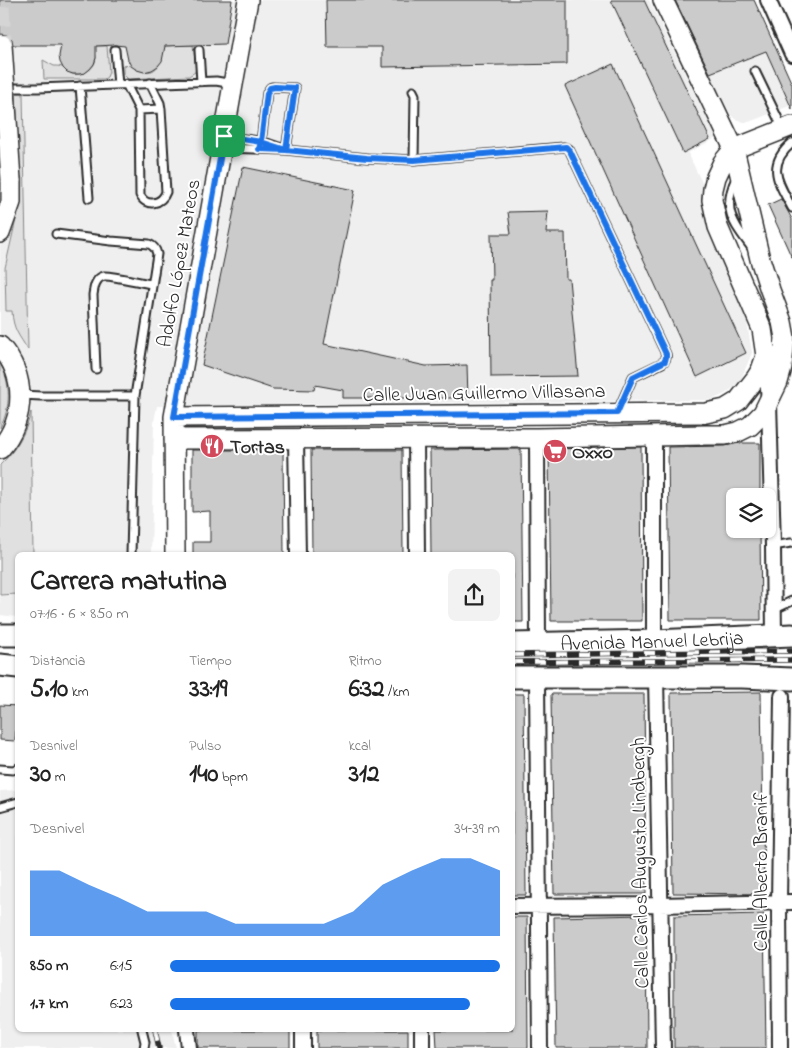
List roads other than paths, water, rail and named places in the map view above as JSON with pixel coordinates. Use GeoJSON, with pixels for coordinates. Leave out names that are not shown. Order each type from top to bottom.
{"type":"FeatureCollection","features":[{"type":"Feature","properties":{"kind":"main road"},"geometry":{"type":"LineString","coordinates":[[0,635],[15,635]]}},
{"type":"Feature","properties":{"kind":"main road","name":"Avenida Manuel Lebrija"},"geometry":{"type":"LineString","coordinates":[[515,644],[783,636]]}},
{"type":"Feature","properties":{"kind":"main road"},"geometry":{"type":"LineString","coordinates":[[0,665],[15,667]]}},
{"type":"Feature","properties":{"kind":"main road","name":"Avenida Manuel Lebrija"},"geometry":{"type":"LineString","coordinates":[[515,678],[742,677],[787,688]]}},
{"type":"Feature","properties":{"kind":"street","name":"Adolfo López Mateos"},"geometry":{"type":"LineString","coordinates":[[175,552],[174,417],[248,0]]}},
{"type":"Feature","properties":{"kind":"street"},"geometry":{"type":"LineString","coordinates":[[663,0],[734,149],[760,259],[782,322],[769,402],[773,610],[783,636]]}},
{"type":"Feature","properties":{"kind":"street"},"geometry":{"type":"LineString","coordinates":[[768,0],[792,54]]}},
{"type":"Feature","properties":{"kind":"street"},"geometry":{"type":"LineString","coordinates":[[0,233],[11,202],[2,45]]}},
{"type":"Feature","properties":{"kind":"street"},"geometry":{"type":"LineString","coordinates":[[174,440],[707,435],[732,434],[750,426],[763,413],[778,382],[782,368],[779,345],[762,329],[718,227],[714,214],[713,194],[716,177],[723,162],[734,149],[789,133]]}},
{"type":"Feature","properties":{"kind":"street","name":"Calle Juan Guillermo Villasana"},"geometry":{"type":"LineString","coordinates":[[174,417],[706,413],[725,409],[738,401],[779,345]]}},
{"type":"Feature","properties":{"kind":"street"},"geometry":{"type":"LineString","coordinates":[[0,346],[7,354],[17,373],[20,395],[18,418],[9,439],[0,449]]}},
{"type":"Feature","properties":{"kind":"street"},"geometry":{"type":"LineString","coordinates":[[654,436],[654,641]]}},
{"type":"Feature","properties":{"kind":"street"},"geometry":{"type":"LineString","coordinates":[[416,438],[416,552]]}},
{"type":"Feature","properties":{"kind":"street"},"geometry":{"type":"LineString","coordinates":[[537,438],[538,644]]}},
{"type":"Feature","properties":{"kind":"street"},"geometry":{"type":"LineString","coordinates":[[296,439],[298,552]]}},
{"type":"Feature","properties":{"kind":"street","name":"Calle Carlos Augusto Lindbergh"},"geometry":{"type":"LineString","coordinates":[[656,676],[663,1048]]}},
{"type":"Feature","properties":{"kind":"street"},"geometry":{"type":"LineString","coordinates":[[537,677],[540,1048]]}},
{"type":"Feature","properties":{"kind":"street","name":"Calle Alberto Branif"},"geometry":{"type":"LineString","coordinates":[[780,1048],[785,902],[787,688]]}},
{"type":"Feature","properties":{"kind":"street"},"geometry":{"type":"LineString","coordinates":[[515,906],[785,902]]}},
{"type":"Feature","properties":{"kind":"street"},"geometry":{"type":"LineString","coordinates":[[187,1032],[189,1048]]}},
{"type":"Feature","properties":{"kind":"street"},"geometry":{"type":"LineString","coordinates":[[303,1032],[304,1048]]}},
{"type":"Feature","properties":{"kind":"street"},"geometry":{"type":"LineString","coordinates":[[422,1032],[422,1048]]}},
{"type":"Feature","properties":{"kind":"lane"},"geometry":{"type":"LineString","coordinates":[[115,50],[118,85]]}},
{"type":"Feature","properties":{"kind":"lane"},"geometry":{"type":"LineString","coordinates":[[199,50],[201,82]]}},
{"type":"Feature","properties":{"kind":"lane"},"geometry":{"type":"LineString","coordinates":[[755,70],[789,133],[785,149],[776,166],[776,174],[789,197],[792,208]]}},
{"type":"Feature","properties":{"kind":"lane"},"geometry":{"type":"LineString","coordinates":[[0,88],[216,81],[233,84]]}},
{"type":"Feature","properties":{"kind":"lane"},"geometry":{"type":"LineString","coordinates":[[126,84],[139,110],[140,195],[148,203],[156,203],[164,197],[166,192],[161,108],[150,84]]}},
{"type":"Feature","properties":{"kind":"lane"},"geometry":{"type":"LineString","coordinates":[[80,86],[89,198]]}},
{"type":"Feature","properties":{"kind":"lane"},"geometry":{"type":"LineString","coordinates":[[260,145],[268,90],[272,87],[295,88],[286,150]]}},
{"type":"Feature","properties":{"kind":"lane"},"geometry":{"type":"LineString","coordinates":[[413,91],[415,96],[414,160]]}},
{"type":"Feature","properties":{"kind":"lane"},"geometry":{"type":"LineString","coordinates":[[139,110],[161,108]]}},
{"type":"Feature","properties":{"kind":"lane"},"geometry":{"type":"LineString","coordinates":[[223,142],[367,158],[414,160],[566,147],[570,151],[666,354],[665,361],[633,377],[617,413]]}},
{"type":"Feature","properties":{"kind":"lane"},"geometry":{"type":"LineString","coordinates":[[223,142],[260,145]]}},
{"type":"Feature","properties":{"kind":"lane"},"geometry":{"type":"LineString","coordinates":[[56,234],[152,245],[157,254],[135,396],[131,552]]}},
{"type":"Feature","properties":{"kind":"lane"},"geometry":{"type":"LineString","coordinates":[[96,369],[94,286],[98,280],[106,276],[152,284]]}},
{"type":"Feature","properties":{"kind":"lane"},"geometry":{"type":"LineString","coordinates":[[20,395],[135,396]]}},
{"type":"Feature","properties":{"kind":"lane"},"geometry":{"type":"LineString","coordinates":[[773,546],[791,542]]}},
{"type":"Feature","properties":{"kind":"lane"},"geometry":{"type":"LineString","coordinates":[[773,610],[792,601]]}},
{"type":"Feature","properties":{"kind":"lane"},"geometry":{"type":"LineString","coordinates":[[0,769],[15,769]]}},
{"type":"Feature","properties":{"kind":"lane"},"geometry":{"type":"LineString","coordinates":[[0,807],[15,803]]}},
{"type":"Feature","properties":{"kind":"lane"},"geometry":{"type":"LineString","coordinates":[[142,1032],[145,1042],[144,1048]]}},
{"type":"Feature","properties":{"kind":"tunnel"},"geometry":{"type":"LineString","coordinates":[[0,7],[2,45]]}},
{"type":"Feature","properties":{"kind":"railway"},"geometry":{"type":"LineString","coordinates":[[515,655],[792,651]]}},
{"type":"Feature","properties":{"kind":"railway"},"geometry":{"type":"LineString","coordinates":[[515,662],[792,660]]}},
{"type":"Feature","properties":{"kind":"railway"},"geometry":{"type":"LineString","coordinates":[[155,1032],[159,1048]]}},
{"type":"Feature","properties":{"kind":"place","name":"Tortas"},"geometry":{"type":"Point","coordinates":[212,446]}},
{"type":"Feature","properties":{"kind":"place","name":"Oxxo"},"geometry":{"type":"Point","coordinates":[555,451]}}]}
